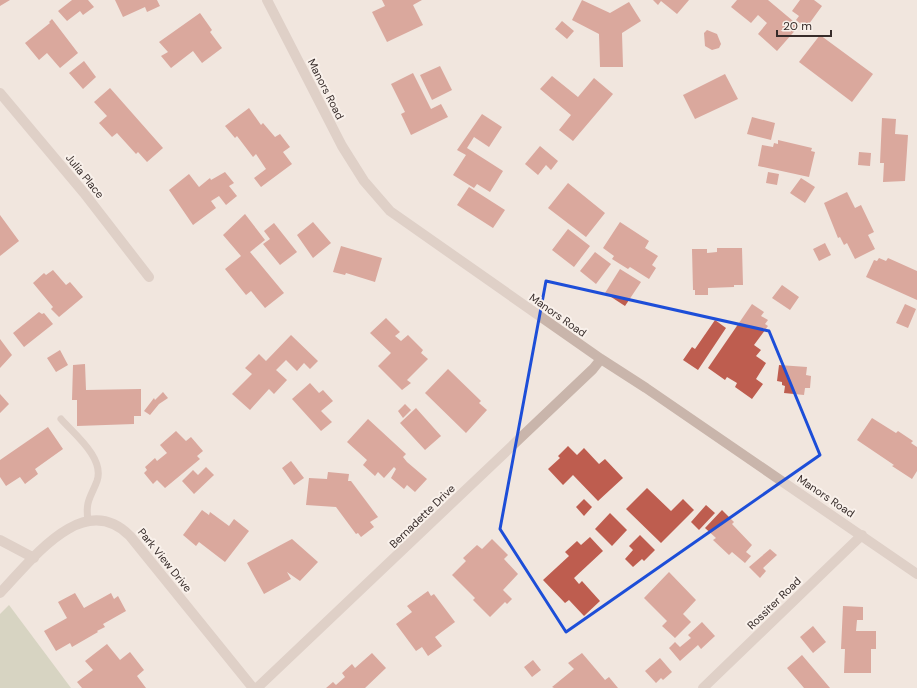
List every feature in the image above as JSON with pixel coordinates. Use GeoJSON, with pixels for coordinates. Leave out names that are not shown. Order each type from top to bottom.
{"type":"FeatureCollection","features":[{"type":"Feature","properties":{"kind":"street","name":"Manors Road"},"geometry":{"type":"LineString","coordinates":[[267,0],[342,146],[373,194],[390,211],[601,359],[862,535],[917,574]]}},
{"type":"Feature","properties":{"kind":"street","name":"Julia Place"},"geometry":{"type":"LineString","coordinates":[[0,93],[84,193],[150,277]]}},
{"type":"Feature","properties":{"kind":"street","name":"Bernadette Drive"},"geometry":{"type":"LineString","coordinates":[[257,688],[593,369],[601,359]]}},
{"type":"Feature","properties":{"kind":"street","name":"Park View Drive"},"geometry":{"type":"LineString","coordinates":[[0,593],[34,558],[65,530],[88,520],[102,520],[115,523],[130,536],[254,688]]}},
{"type":"Feature","properties":{"kind":"street","name":"Rossiter Road"},"geometry":{"type":"LineString","coordinates":[[703,688],[862,535]]}},
{"type":"Feature","properties":{"kind":"street"},"geometry":{"type":"LineString","coordinates":[[0,540],[34,558]]}},
{"type":"Feature","properties":{"kind":"lane"},"geometry":{"type":"LineString","coordinates":[[61,419],[96,461],[98,472],[97,480],[89,496],[86,507],[88,520]]}},
{"type":"Feature","properties":{"kind":"highlighted area"},"geometry":{"type":"Polygon","coordinates":[[[546,281],[769,331],[820,455],[566,632],[500,529],[546,281]]]}},
{"type":"Feature","properties":{"kind":"green space"},"geometry":{"type":"Polygon","coordinates":[[[9,605],[71,688],[0,688],[0,614],[9,605]]]}},
{"type":"Feature","properties":{"kind":"building"},"geometry":{"type":"Polygon","coordinates":[[[0,0],[10,0],[0,6],[0,0]]]}},
{"type":"Feature","properties":{"kind":"building"},"geometry":{"type":"Polygon","coordinates":[[[72,0],[88,0],[94,7],[83,15],[80,11],[67,21],[58,11],[72,0]]]}},
{"type":"Feature","properties":{"kind":"building"},"geometry":{"type":"Polygon","coordinates":[[[115,0],[157,0],[160,6],[147,12],[145,7],[123,17],[115,0]]]}},
{"type":"Feature","properties":{"kind":"building"},"geometry":{"type":"Polygon","coordinates":[[[382,0],[422,0],[413,5],[423,25],[387,42],[372,12],[385,6],[382,0]]]}},
{"type":"Feature","properties":{"kind":"building"},"geometry":{"type":"Polygon","coordinates":[[[582,0],[610,13],[629,2],[641,21],[622,33],[623,67],[600,67],[599,34],[572,20],[582,0]]]}},
{"type":"Feature","properties":{"kind":"building"},"geometry":{"type":"Polygon","coordinates":[[[653,0],[689,0],[677,14],[661,1],[658,5],[653,0]]]}},
{"type":"Feature","properties":{"kind":"building"},"geometry":{"type":"Polygon","coordinates":[[[737,0],[768,0],[799,26],[777,51],[758,34],[767,23],[758,15],[751,23],[731,7],[737,0]]]}},
{"type":"Feature","properties":{"kind":"building"},"geometry":{"type":"Polygon","coordinates":[[[800,0],[814,0],[822,6],[806,28],[796,20],[799,16],[792,11],[800,0]]]}},
{"type":"Feature","properties":{"kind":"building"},"geometry":{"type":"Polygon","coordinates":[[[200,13],[212,30],[210,32],[222,48],[202,63],[193,51],[171,68],[161,56],[168,52],[159,42],[200,13]]]}},
{"type":"Feature","properties":{"kind":"building"},"geometry":{"type":"Polygon","coordinates":[[[52,19],[78,53],[60,68],[47,53],[39,60],[25,43],[50,23],[49,22],[52,19]]]}},
{"type":"Feature","properties":{"kind":"building"},"geometry":{"type":"Polygon","coordinates":[[[562,21],[574,31],[567,39],[555,29],[562,21]]]}},
{"type":"Feature","properties":{"kind":"building"},"geometry":{"type":"Polygon","coordinates":[[[707,30],[717,34],[721,44],[719,48],[712,50],[705,46],[704,33],[707,30]]]}},
{"type":"Feature","properties":{"kind":"building"},"geometry":{"type":"Polygon","coordinates":[[[820,35],[873,74],[852,102],[799,62],[820,35]]]}},
{"type":"Feature","properties":{"kind":"building"},"geometry":{"type":"Polygon","coordinates":[[[84,61],[96,77],[83,89],[69,73],[84,61]]]}},
{"type":"Feature","properties":{"kind":"building"},"geometry":{"type":"Polygon","coordinates":[[[440,66],[452,90],[432,100],[420,75],[440,66]]]}},
{"type":"Feature","properties":{"kind":"building"},"geometry":{"type":"Polygon","coordinates":[[[413,73],[431,109],[441,104],[448,117],[411,135],[401,114],[405,112],[391,84],[413,73]]]}},
{"type":"Feature","properties":{"kind":"building"},"geometry":{"type":"Polygon","coordinates":[[[725,74],[738,99],[695,119],[683,95],[725,74]]]}},
{"type":"Feature","properties":{"kind":"building"},"geometry":{"type":"Polygon","coordinates":[[[552,76],[578,97],[594,78],[613,94],[573,141],[559,130],[571,115],[540,89],[552,76]]]}},
{"type":"Feature","properties":{"kind":"building"},"geometry":{"type":"Polygon","coordinates":[[[110,88],[163,148],[147,162],[138,152],[136,154],[117,133],[112,137],[99,123],[107,116],[94,102],[110,88]]]}},
{"type":"Feature","properties":{"kind":"building"},"geometry":{"type":"Polygon","coordinates":[[[249,108],[261,125],[263,123],[275,137],[280,134],[290,147],[283,152],[292,164],[261,187],[254,178],[266,169],[256,154],[253,157],[237,136],[235,138],[225,126],[249,108]]]}},
{"type":"Feature","properties":{"kind":"building"},"geometry":{"type":"Polygon","coordinates":[[[482,114],[502,127],[489,147],[474,137],[467,148],[503,171],[490,192],[477,184],[474,188],[453,175],[466,155],[457,150],[482,114]]]}},
{"type":"Feature","properties":{"kind":"building"},"geometry":{"type":"Polygon","coordinates":[[[752,117],[775,123],[771,140],[747,134],[752,117]]]}},
{"type":"Feature","properties":{"kind":"building"},"geometry":{"type":"Polygon","coordinates":[[[882,118],[896,119],[895,134],[908,135],[905,181],[883,182],[884,163],[880,163],[882,118]]]}},
{"type":"Feature","properties":{"kind":"building"},"geometry":{"type":"Polygon","coordinates":[[[778,140],[812,148],[811,151],[815,152],[809,177],[758,166],[762,145],[773,147],[774,143],[778,144],[778,140]]]}},
{"type":"Feature","properties":{"kind":"building"},"geometry":{"type":"Polygon","coordinates":[[[540,146],[558,161],[551,170],[546,165],[538,175],[525,164],[540,146]]]}},
{"type":"Feature","properties":{"kind":"building"},"geometry":{"type":"Polygon","coordinates":[[[859,152],[871,153],[870,166],[858,165],[859,152]]]}},
{"type":"Feature","properties":{"kind":"building"},"geometry":{"type":"Polygon","coordinates":[[[225,172],[234,183],[229,186],[237,196],[226,205],[219,196],[211,201],[216,208],[193,225],[169,190],[189,174],[199,187],[210,178],[211,180],[225,172]]]}},
{"type":"Feature","properties":{"kind":"building"},"geometry":{"type":"Polygon","coordinates":[[[768,172],[779,174],[777,185],[766,183],[768,172]]]}},
{"type":"Feature","properties":{"kind":"building"},"geometry":{"type":"Polygon","coordinates":[[[801,178],[815,187],[805,203],[790,193],[801,178]]]}},
{"type":"Feature","properties":{"kind":"building"},"geometry":{"type":"Polygon","coordinates":[[[568,183],[605,213],[586,237],[548,208],[568,183]]]}},
{"type":"Feature","properties":{"kind":"building"},"geometry":{"type":"Polygon","coordinates":[[[469,187],[505,210],[493,228],[457,205],[469,187]]]}},
{"type":"Feature","properties":{"kind":"building"},"geometry":{"type":"Polygon","coordinates":[[[847,192],[855,208],[861,205],[874,232],[868,235],[875,249],[855,259],[847,243],[844,245],[840,237],[838,238],[824,203],[847,192]]]}},
{"type":"Feature","properties":{"kind":"building"},"geometry":{"type":"Polygon","coordinates":[[[245,214],[265,240],[250,252],[284,293],[265,308],[251,291],[246,295],[225,269],[241,256],[223,235],[245,214]]]}},
{"type":"Feature","properties":{"kind":"building"},"geometry":{"type":"Polygon","coordinates":[[[0,215],[19,241],[0,256],[0,215]]]}},
{"type":"Feature","properties":{"kind":"building"},"geometry":{"type":"Polygon","coordinates":[[[313,222],[331,243],[313,258],[297,235],[313,222]]]}},
{"type":"Feature","properties":{"kind":"building"},"geometry":{"type":"Polygon","coordinates":[[[620,222],[649,241],[645,248],[658,256],[652,265],[656,268],[649,279],[630,267],[628,269],[612,259],[614,256],[603,248],[620,222]]]}},
{"type":"Feature","properties":{"kind":"building"},"geometry":{"type":"Polygon","coordinates":[[[274,223],[297,252],[280,265],[263,244],[270,239],[264,231],[274,223]]]}},
{"type":"Feature","properties":{"kind":"building"},"geometry":{"type":"Polygon","coordinates":[[[568,229],[590,246],[574,267],[552,250],[568,229]]]}},
{"type":"Feature","properties":{"kind":"building"},"geometry":{"type":"Polygon","coordinates":[[[825,243],[831,255],[819,261],[813,249],[825,243]]]}},
{"type":"Feature","properties":{"kind":"building"},"geometry":{"type":"Polygon","coordinates":[[[341,246],[382,258],[375,282],[346,273],[345,275],[333,272],[341,246]]]}},
{"type":"Feature","properties":{"kind":"building"},"geometry":{"type":"Polygon","coordinates":[[[717,248],[742,248],[743,285],[734,285],[734,287],[708,288],[708,295],[695,295],[695,290],[693,290],[692,249],[707,249],[707,253],[717,252],[717,248]]]}},
{"type":"Feature","properties":{"kind":"building"},"geometry":{"type":"Polygon","coordinates":[[[595,252],[611,264],[596,284],[580,271],[595,252]]]}},
{"type":"Feature","properties":{"kind":"building"},"geometry":{"type":"Polygon","coordinates":[[[879,258],[886,261],[888,258],[917,271],[917,300],[866,277],[874,260],[877,261],[879,258]]]}},
{"type":"Feature","properties":{"kind":"building"},"geometry":{"type":"Polygon","coordinates":[[[620,269],[641,282],[625,306],[605,293],[620,269]]]}},
{"type":"Feature","properties":{"kind":"building"},"geometry":{"type":"Polygon","coordinates":[[[53,270],[66,285],[70,282],[83,297],[59,317],[51,309],[53,307],[33,283],[44,273],[46,275],[53,270]]]}},
{"type":"Feature","properties":{"kind":"building"},"geometry":{"type":"Polygon","coordinates":[[[782,285],[799,297],[790,310],[772,298],[782,285]]]}},
{"type":"Feature","properties":{"kind":"building"},"geometry":{"type":"Polygon","coordinates":[[[752,304],[764,312],[761,316],[768,320],[765,324],[768,326],[754,345],[761,350],[756,356],[766,363],[756,379],[763,384],[752,399],[735,387],[737,383],[727,377],[725,380],[708,368],[752,304]]]}},
{"type":"Feature","properties":{"kind":"building"},"geometry":{"type":"Polygon","coordinates":[[[905,304],[916,309],[908,328],[896,323],[905,304]]]}},
{"type":"Feature","properties":{"kind":"building"},"geometry":{"type":"Polygon","coordinates":[[[39,312],[42,314],[44,313],[53,324],[24,347],[13,333],[39,312]]]}},
{"type":"Feature","properties":{"kind":"building"},"geometry":{"type":"Polygon","coordinates":[[[386,318],[400,332],[395,336],[401,341],[408,335],[423,350],[421,353],[428,359],[407,380],[411,383],[402,390],[378,366],[391,353],[370,333],[386,318]]]}},
{"type":"Feature","properties":{"kind":"building"},"geometry":{"type":"Polygon","coordinates":[[[715,320],[726,328],[698,370],[683,360],[692,347],[695,349],[715,320]]]}},
{"type":"Feature","properties":{"kind":"building"},"geometry":{"type":"Polygon","coordinates":[[[291,335],[318,361],[310,369],[304,363],[297,371],[286,360],[276,370],[287,380],[274,394],[269,389],[250,410],[232,394],[252,374],[245,368],[259,354],[266,361],[291,335]]]}},
{"type":"Feature","properties":{"kind":"building"},"geometry":{"type":"Polygon","coordinates":[[[0,339],[12,355],[0,368],[0,339]]]}},
{"type":"Feature","properties":{"kind":"building"},"geometry":{"type":"Polygon","coordinates":[[[60,350],[68,365],[56,372],[47,358],[60,350]]]}},
{"type":"Feature","properties":{"kind":"building"},"geometry":{"type":"Polygon","coordinates":[[[85,364],[86,390],[141,389],[141,416],[134,416],[134,424],[77,426],[77,400],[72,400],[73,365],[85,364]]]}},
{"type":"Feature","properties":{"kind":"building"},"geometry":{"type":"Polygon","coordinates":[[[779,365],[807,367],[806,375],[811,376],[810,388],[805,388],[804,395],[784,393],[785,386],[782,385],[782,382],[777,381],[779,365]]]}},
{"type":"Feature","properties":{"kind":"building"},"geometry":{"type":"Polygon","coordinates":[[[448,369],[481,401],[479,403],[487,410],[466,433],[425,393],[448,369]]]}},
{"type":"Feature","properties":{"kind":"building"},"geometry":{"type":"Polygon","coordinates":[[[310,383],[319,393],[323,390],[333,401],[321,411],[332,422],[321,431],[292,399],[310,383]]]}},
{"type":"Feature","properties":{"kind":"building"},"geometry":{"type":"Polygon","coordinates":[[[163,392],[168,398],[159,404],[150,415],[144,411],[154,398],[155,400],[163,392]]]}},
{"type":"Feature","properties":{"kind":"building"},"geometry":{"type":"Polygon","coordinates":[[[0,394],[9,404],[0,413],[0,394]]]}},
{"type":"Feature","properties":{"kind":"building"},"geometry":{"type":"Polygon","coordinates":[[[405,404],[411,410],[403,418],[398,411],[405,404]]]}},
{"type":"Feature","properties":{"kind":"building"},"geometry":{"type":"Polygon","coordinates":[[[416,408],[441,436],[425,450],[400,423],[416,408]]]}},
{"type":"Feature","properties":{"kind":"building"},"geometry":{"type":"Polygon","coordinates":[[[872,418],[896,433],[898,431],[913,441],[911,443],[917,447],[917,471],[912,479],[857,440],[872,418]]]}},
{"type":"Feature","properties":{"kind":"building"},"geometry":{"type":"Polygon","coordinates":[[[368,419],[406,454],[403,457],[407,462],[427,479],[415,492],[407,485],[404,489],[391,478],[396,469],[394,467],[384,478],[378,472],[375,476],[363,465],[367,460],[347,442],[368,419]]]}},
{"type":"Feature","properties":{"kind":"building"},"geometry":{"type":"Polygon","coordinates":[[[48,427],[63,449],[35,469],[38,474],[25,484],[20,477],[6,486],[0,477],[0,460],[48,427]]]}},
{"type":"Feature","properties":{"kind":"building"},"geometry":{"type":"Polygon","coordinates":[[[176,431],[186,441],[191,437],[203,451],[197,456],[200,459],[165,488],[157,480],[153,484],[144,473],[147,470],[145,467],[155,458],[157,461],[167,453],[160,445],[176,431]]]}},
{"type":"Feature","properties":{"kind":"building"},"geometry":{"type":"Polygon","coordinates":[[[568,446],[577,455],[584,448],[599,464],[605,459],[623,478],[598,501],[573,475],[563,485],[548,469],[560,458],[558,456],[568,446]]]}},
{"type":"Feature","properties":{"kind":"building"},"geometry":{"type":"Polygon","coordinates":[[[291,461],[304,478],[294,485],[282,468],[291,461]]]}},
{"type":"Feature","properties":{"kind":"building"},"geometry":{"type":"Polygon","coordinates":[[[206,467],[214,475],[194,494],[182,481],[193,470],[198,475],[206,467]]]}},
{"type":"Feature","properties":{"kind":"building"},"geometry":{"type":"Polygon","coordinates":[[[328,472],[349,474],[348,481],[351,481],[378,517],[370,522],[374,527],[361,537],[358,533],[356,534],[336,507],[306,505],[309,478],[327,479],[328,472]]]}},
{"type":"Feature","properties":{"kind":"building"},"geometry":{"type":"Polygon","coordinates":[[[647,488],[671,511],[683,499],[694,510],[661,543],[626,509],[647,488]]]}},
{"type":"Feature","properties":{"kind":"building"},"geometry":{"type":"Polygon","coordinates":[[[584,499],[592,507],[584,516],[576,507],[584,499]]]}},
{"type":"Feature","properties":{"kind":"building"},"geometry":{"type":"Polygon","coordinates":[[[706,505],[715,513],[699,530],[691,522],[706,505]]]}},
{"type":"Feature","properties":{"kind":"building"},"geometry":{"type":"Polygon","coordinates":[[[202,510],[209,515],[210,512],[229,526],[234,519],[249,531],[225,562],[199,542],[196,546],[183,535],[202,510]]]}},
{"type":"Feature","properties":{"kind":"building"},"geometry":{"type":"Polygon","coordinates":[[[722,510],[734,522],[732,524],[752,545],[746,552],[751,556],[745,563],[732,552],[729,555],[713,540],[716,538],[705,528],[722,510]]]}},
{"type":"Feature","properties":{"kind":"building"},"geometry":{"type":"Polygon","coordinates":[[[610,513],[627,530],[612,546],[595,529],[610,513]]]}},
{"type":"Feature","properties":{"kind":"building"},"geometry":{"type":"Polygon","coordinates":[[[640,535],[655,550],[644,561],[642,559],[633,567],[625,559],[633,550],[629,546],[640,535]]]}},
{"type":"Feature","properties":{"kind":"building"},"geometry":{"type":"Polygon","coordinates":[[[590,537],[603,551],[574,578],[579,584],[582,581],[600,601],[584,616],[569,600],[565,603],[543,580],[569,556],[565,552],[577,541],[581,545],[590,537]]]}},
{"type":"Feature","properties":{"kind":"building"},"geometry":{"type":"Polygon","coordinates":[[[292,539],[318,562],[300,581],[287,572],[291,579],[264,594],[247,563],[292,539]]]}},
{"type":"Feature","properties":{"kind":"building"},"geometry":{"type":"Polygon","coordinates":[[[492,539],[508,555],[504,559],[518,574],[503,590],[512,599],[507,604],[505,602],[490,617],[473,600],[475,598],[452,575],[466,561],[463,558],[477,545],[482,549],[492,539]]]}},
{"type":"Feature","properties":{"kind":"building"},"geometry":{"type":"Polygon","coordinates":[[[770,549],[777,555],[763,568],[766,571],[760,578],[749,567],[770,549]]]}},
{"type":"Feature","properties":{"kind":"building"},"geometry":{"type":"Polygon","coordinates":[[[669,572],[696,600],[683,614],[691,622],[675,638],[662,626],[667,621],[644,598],[669,572]]]}},
{"type":"Feature","properties":{"kind":"building"},"geometry":{"type":"Polygon","coordinates":[[[428,591],[431,596],[434,594],[455,622],[435,637],[442,646],[428,656],[422,647],[416,651],[396,624],[412,612],[407,606],[428,591]]]}},
{"type":"Feature","properties":{"kind":"building"},"geometry":{"type":"Polygon","coordinates":[[[75,593],[84,608],[111,593],[114,599],[118,596],[126,611],[103,624],[105,627],[97,631],[98,632],[72,647],[70,643],[56,651],[44,631],[67,618],[58,602],[75,593]]]}},
{"type":"Feature","properties":{"kind":"building"},"geometry":{"type":"Polygon","coordinates":[[[843,606],[863,607],[863,620],[857,620],[856,631],[876,631],[876,649],[871,649],[871,673],[844,673],[845,649],[841,649],[843,606]]]}},
{"type":"Feature","properties":{"kind":"building"},"geometry":{"type":"Polygon","coordinates":[[[702,622],[715,636],[701,649],[698,645],[680,661],[669,648],[675,642],[680,647],[691,638],[688,635],[702,622]]]}},
{"type":"Feature","properties":{"kind":"building"},"geometry":{"type":"Polygon","coordinates":[[[813,626],[826,642],[813,653],[800,637],[813,626]]]}},
{"type":"Feature","properties":{"kind":"building"},"geometry":{"type":"Polygon","coordinates":[[[107,644],[120,660],[130,652],[144,670],[137,676],[146,688],[82,688],[77,682],[93,670],[85,661],[107,644]]]}},
{"type":"Feature","properties":{"kind":"building"},"geometry":{"type":"Polygon","coordinates":[[[372,653],[386,668],[365,688],[326,688],[333,682],[336,685],[345,677],[342,673],[352,664],[355,668],[372,653]]]}},
{"type":"Feature","properties":{"kind":"building"},"geometry":{"type":"Polygon","coordinates":[[[582,653],[605,680],[609,677],[618,688],[552,687],[574,669],[568,663],[582,653]]]}},
{"type":"Feature","properties":{"kind":"building"},"geometry":{"type":"Polygon","coordinates":[[[802,655],[830,688],[804,688],[787,668],[802,655]]]}},
{"type":"Feature","properties":{"kind":"building"},"geometry":{"type":"Polygon","coordinates":[[[660,658],[672,672],[663,680],[661,678],[656,683],[645,671],[660,658]]]}},
{"type":"Feature","properties":{"kind":"building"},"geometry":{"type":"Polygon","coordinates":[[[533,660],[541,670],[532,677],[524,667],[533,660]]]}}]}
